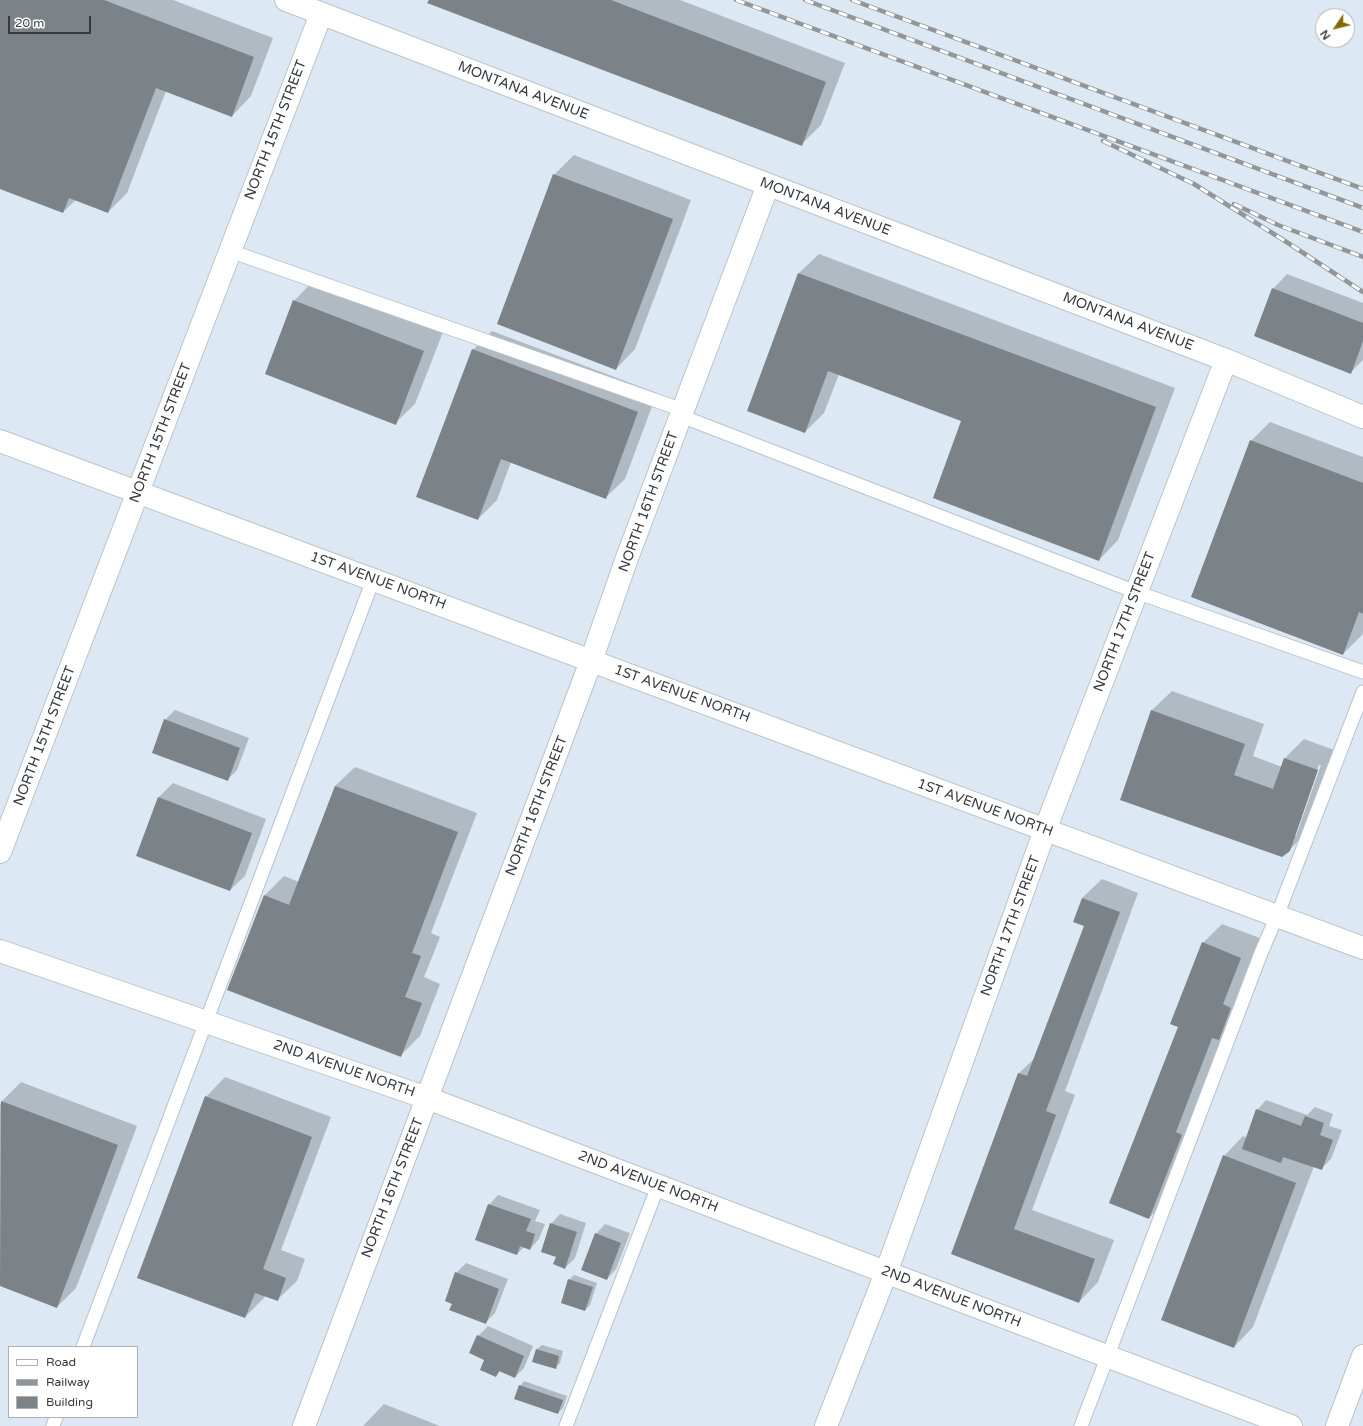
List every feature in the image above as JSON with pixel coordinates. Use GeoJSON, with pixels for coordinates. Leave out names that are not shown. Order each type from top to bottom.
{"type":"FeatureCollection","features":[{"type":"Feature","properties":{"kind":"street","name":"MONTANA AVENUE"},"geometry":{"type":"LineString","coordinates":[[286,0],[1226,360],[1363,418]]}},
{"type":"Feature","properties":{"kind":"street","name":"NORTH 15TH STREET"},"geometry":{"type":"LineString","coordinates":[[0,852],[321,14]]}},
{"type":"Feature","properties":{"kind":"street","name":"NORTH 16TH STREET"},"geometry":{"type":"LineString","coordinates":[[304,1426],[591,661],[627,558],[768,185]]}},
{"type":"Feature","properties":{"kind":"street","name":"NORTH 17TH STREET"},"geometry":{"type":"LineString","coordinates":[[826,1426],[886,1273],[1046,830],[1226,360]]}},
{"type":"Feature","properties":{"kind":"street","name":"1ST AVENUE NORTH"},"geometry":{"type":"LineString","coordinates":[[0,441],[1363,948]]}},
{"type":"Feature","properties":{"kind":"street","name":"2ND AVENUE NORTH"},"geometry":{"type":"LineString","coordinates":[[0,951],[427,1098],[1291,1426]]}},
{"type":"Feature","properties":{"kind":"street"},"geometry":{"type":"LineString","coordinates":[[1337,1426],[1363,1356]]}},
{"type":"Feature","properties":{"kind":"lane"},"geometry":{"type":"LineString","coordinates":[[230,251],[682,413],[1136,592],[1363,672]]}},
{"type":"Feature","properties":{"kind":"lane"},"geometry":{"type":"LineString","coordinates":[[82,1346],[373,580]]}},
{"type":"Feature","properties":{"kind":"lane"},"geometry":{"type":"LineString","coordinates":[[1081,1426],[1106,1356],[1258,960],[1277,916],[1363,692]]}},
{"type":"Feature","properties":{"kind":"lane"},"geometry":{"type":"LineString","coordinates":[[566,1426],[658,1186]]}},
{"type":"Feature","properties":{"kind":"shaded area"},"geometry":{"type":"Polygon","coordinates":[[[0,0],[276,0],[1363,426],[1363,1426],[0,1426],[0,0]]]}},
{"type":"Feature","properties":{"kind":"shaded area"},"geometry":{"type":"Polygon","coordinates":[[[281,0],[1363,0],[1363,423],[281,0]]]}},
{"type":"Feature","properties":{"kind":"building"},"geometry":{"type":"Polygon","coordinates":[[[0,0],[104,0],[254,57],[232,117],[156,88],[108,213],[69,198],[63,213],[0,189],[0,0]]]}},
{"type":"Feature","properties":{"kind":"building"},"geometry":{"type":"Polygon","coordinates":[[[429,0],[611,0],[826,82],[802,146],[427,3],[429,0]]]}},
{"type":"Feature","properties":{"kind":"building"},"geometry":{"type":"Polygon","coordinates":[[[553,174],[673,219],[616,370],[497,324],[553,174]]]}},
{"type":"Feature","properties":{"kind":"building"},"geometry":{"type":"Polygon","coordinates":[[[798,273],[1156,407],[1099,561],[933,498],[961,421],[828,371],[805,433],[747,411],[798,273]]]}},
{"type":"Feature","properties":{"kind":"building"},"geometry":{"type":"Polygon","coordinates":[[[1272,288],[1363,323],[1363,341],[1351,374],[1254,336],[1272,288]]]}},
{"type":"Feature","properties":{"kind":"building"},"geometry":{"type":"Polygon","coordinates":[[[293,300],[424,351],[396,425],[265,374],[293,300]]]}},
{"type":"Feature","properties":{"kind":"building"},"geometry":{"type":"Polygon","coordinates":[[[472,349],[638,412],[606,499],[501,459],[478,520],[416,497],[472,349]]]}},
{"type":"Feature","properties":{"kind":"building"},"geometry":{"type":"Polygon","coordinates":[[[1250,440],[1363,483],[1363,614],[1359,612],[1343,655],[1191,597],[1250,440]]]}},
{"type":"Feature","properties":{"kind":"building"},"geometry":{"type":"Polygon","coordinates":[[[1151,710],[1245,744],[1234,775],[1273,789],[1284,758],[1318,770],[1290,851],[1282,857],[1120,800],[1151,710]]]}},
{"type":"Feature","properties":{"kind":"building"},"geometry":{"type":"Polygon","coordinates":[[[164,719],[240,748],[228,781],[152,753],[164,719]]]}},
{"type":"Feature","properties":{"kind":"building"},"geometry":{"type":"Polygon","coordinates":[[[335,786],[458,832],[412,953],[421,956],[405,997],[422,1003],[401,1057],[227,990],[264,895],[289,905],[335,786]]]}},
{"type":"Feature","properties":{"kind":"building"},"geometry":{"type":"Polygon","coordinates":[[[158,797],[252,833],[230,891],[136,856],[158,797]]]}},
{"type":"Feature","properties":{"kind":"building"},"geometry":{"type":"Polygon","coordinates":[[[1082,898],[1120,912],[1046,1111],[1056,1115],[1014,1229],[1095,1259],[1079,1303],[951,1254],[1018,1073],[1027,1076],[1084,926],[1073,922],[1082,898]]]}},
{"type":"Feature","properties":{"kind":"building"},"geometry":{"type":"Polygon","coordinates":[[[1202,942],[1241,958],[1223,1004],[1231,1008],[1219,1040],[1212,1038],[1176,1132],[1182,1135],[1149,1219],[1109,1203],[1178,1027],[1170,1024],[1202,942]]]}},
{"type":"Feature","properties":{"kind":"building"},"geometry":{"type":"Polygon","coordinates":[[[205,1096],[312,1137],[263,1269],[286,1278],[278,1301],[255,1293],[245,1318],[137,1278],[205,1096]]]}},
{"type":"Feature","properties":{"kind":"building"},"geometry":{"type":"Polygon","coordinates":[[[1,1101],[118,1145],[57,1308],[0,1286],[1,1101]]]}},
{"type":"Feature","properties":{"kind":"building"},"geometry":{"type":"Polygon","coordinates":[[[1256,1109],[1301,1126],[1305,1116],[1324,1123],[1320,1135],[1333,1140],[1322,1170],[1283,1157],[1281,1163],[1242,1149],[1256,1109]]]}},
{"type":"Feature","properties":{"kind":"building"},"geometry":{"type":"Polygon","coordinates":[[[1223,1155],[1296,1183],[1234,1348],[1161,1320],[1223,1155]]]}},
{"type":"Feature","properties":{"kind":"building"},"geometry":{"type":"Polygon","coordinates":[[[488,1204],[531,1219],[526,1231],[535,1234],[530,1250],[520,1246],[517,1255],[475,1240],[488,1204]]]}},
{"type":"Feature","properties":{"kind":"building"},"geometry":{"type":"Polygon","coordinates":[[[550,1223],[577,1232],[565,1269],[553,1264],[556,1257],[541,1252],[550,1223]]]}},
{"type":"Feature","properties":{"kind":"building"},"geometry":{"type":"Polygon","coordinates":[[[595,1233],[621,1243],[607,1280],[581,1270],[595,1233]]]}},
{"type":"Feature","properties":{"kind":"building"},"geometry":{"type":"Polygon","coordinates":[[[455,1272],[499,1289],[486,1324],[449,1310],[452,1304],[445,1301],[455,1272]]]}},
{"type":"Feature","properties":{"kind":"building"},"geometry":{"type":"Polygon","coordinates":[[[568,1279],[593,1287],[585,1311],[561,1303],[568,1279]]]}},
{"type":"Feature","properties":{"kind":"building"},"geometry":{"type":"Polygon","coordinates":[[[477,1335],[524,1356],[515,1378],[499,1371],[496,1377],[480,1370],[484,1360],[469,1353],[477,1335]]]}},
{"type":"Feature","properties":{"kind":"building"},"geometry":{"type":"Polygon","coordinates":[[[536,1349],[559,1356],[556,1369],[532,1362],[536,1349]]]}},
{"type":"Feature","properties":{"kind":"building"},"geometry":{"type":"Polygon","coordinates":[[[519,1385],[563,1400],[558,1414],[514,1399],[519,1385]]]}},
{"type":"Feature","properties":{"kind":"railway"},"geometry":{"type":"LineString","coordinates":[[736,0],[1363,232]]}},
{"type":"Feature","properties":{"kind":"railway"},"geometry":{"type":"LineString","coordinates":[[805,0],[1363,208]]}},
{"type":"Feature","properties":{"kind":"railway"},"geometry":{"type":"LineString","coordinates":[[852,0],[1363,189]]}},
{"type":"Feature","properties":{"kind":"railway"},"geometry":{"type":"LineString","coordinates":[[1103,141],[1194,184],[1363,292]]}},
{"type":"Feature","properties":{"kind":"railway"},"geometry":{"type":"LineString","coordinates":[[1234,204],[1278,225],[1363,257]]}}]}
